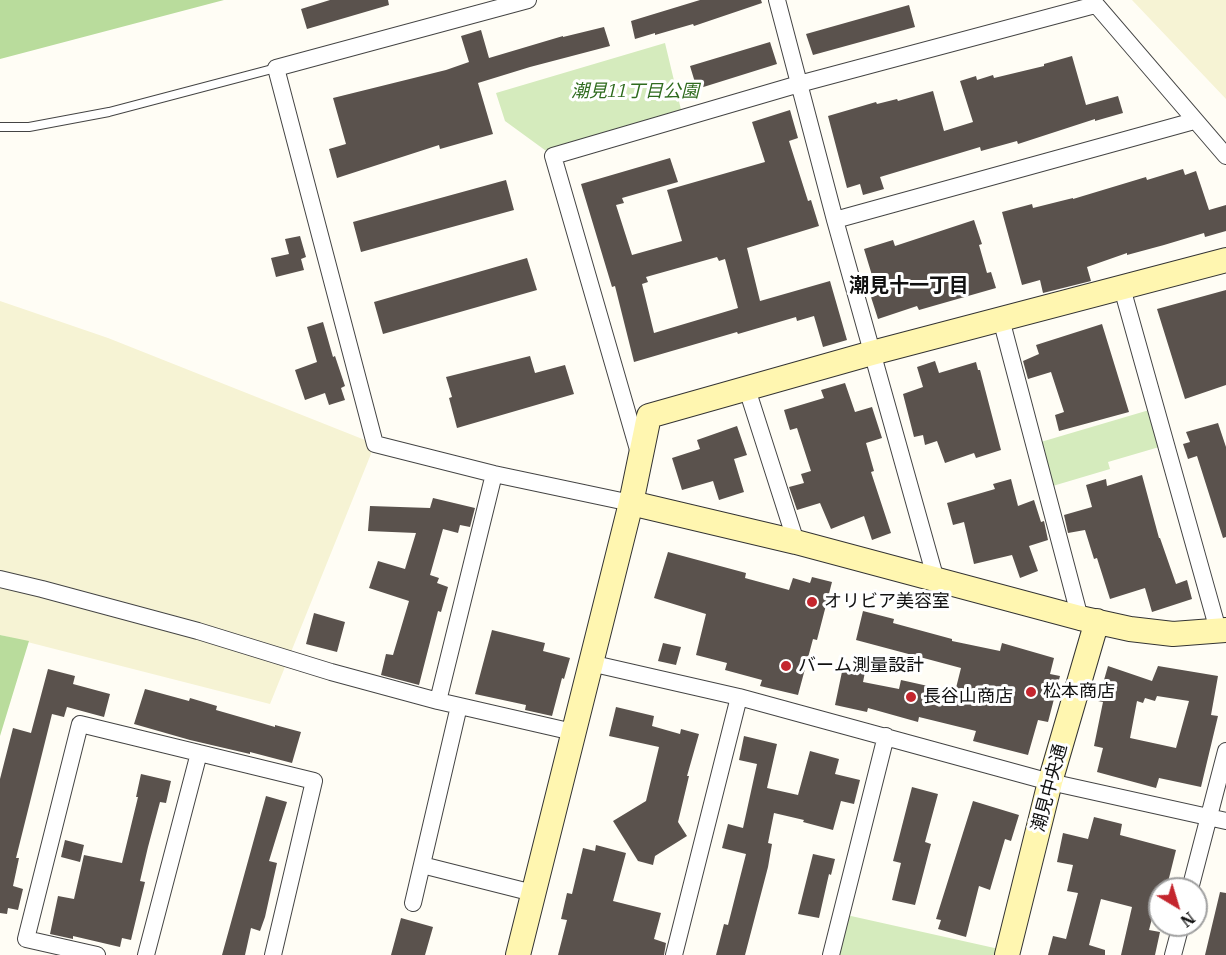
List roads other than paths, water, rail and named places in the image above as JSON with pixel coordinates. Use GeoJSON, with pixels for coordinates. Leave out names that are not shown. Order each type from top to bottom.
{"type":"FeatureCollection","features":[{"type":"Feature","properties":{"kind":"street"},"geometry":{"type":"LineString","coordinates":[[528,0],[276,68],[375,444],[494,474],[631,503],[796,542],[1089,620],[1130,629],[1173,634],[1222,630],[1122,288]]}},
{"type":"Feature","properties":{"kind":"street"},"geometry":{"type":"LineString","coordinates":[[777,0],[835,220],[936,580]]}},
{"type":"Feature","properties":{"kind":"street"},"geometry":{"type":"LineString","coordinates":[[640,457],[553,156],[799,84],[1094,2],[1226,156]]}},
{"type":"Feature","properties":{"kind":"street"},"geometry":{"type":"LineString","coordinates":[[835,220],[1194,121]]}},
{"type":"Feature","properties":{"kind":"street"},"geometry":{"type":"LineString","coordinates":[[518,955],[631,503],[649,416],[872,353],[1226,260]]}},
{"type":"Feature","properties":{"kind":"street"},"geometry":{"type":"LineString","coordinates":[[1001,319],[1089,620]]}},
{"type":"Feature","properties":{"kind":"street"},"geometry":{"type":"LineString","coordinates":[[747,389],[796,542]]}},
{"type":"Feature","properties":{"kind":"street"},"geometry":{"type":"LineString","coordinates":[[438,701],[494,474]]}},
{"type":"Feature","properties":{"kind":"street"},"geometry":{"type":"LineString","coordinates":[[0,579],[198,631],[331,672],[438,701],[573,732]]}},
{"type":"Feature","properties":{"kind":"street","name":"潮見中央通"},"geometry":{"type":"LineString","coordinates":[[1007,955],[1089,620]]}},
{"type":"Feature","properties":{"kind":"street"},"geometry":{"type":"LineString","coordinates":[[590,663],[739,697],[1050,782],[1226,821]]}},
{"type":"Feature","properties":{"kind":"street"},"geometry":{"type":"LineString","coordinates":[[674,955],[739,697]]}},
{"type":"Feature","properties":{"kind":"street"},"geometry":{"type":"LineString","coordinates":[[413,903],[459,706]]}},
{"type":"Feature","properties":{"kind":"street"},"geometry":{"type":"LineString","coordinates":[[97,955],[26,939],[80,724],[314,781],[273,955]]}},
{"type":"Feature","properties":{"kind":"street"},"geometry":{"type":"LineString","coordinates":[[831,955],[886,736]]}},
{"type":"Feature","properties":{"kind":"street"},"geometry":{"type":"LineString","coordinates":[[1193,877],[1207,816],[1226,751]]}},
{"type":"Feature","properties":{"kind":"street"},"geometry":{"type":"LineString","coordinates":[[146,955],[199,753]]}},
{"type":"Feature","properties":{"kind":"street"},"geometry":{"type":"LineString","coordinates":[[422,865],[533,893]]}},
{"type":"Feature","properties":{"kind":"street"},"geometry":{"type":"LineString","coordinates":[[1173,955],[1178,937]]}},
{"type":"Feature","properties":{"kind":"lane"},"geometry":{"type":"LineString","coordinates":[[0,127],[29,127],[109,112],[276,68]]}},
{"type":"Feature","properties":{"kind":"place","name":"オリビア美容室"},"geometry":{"type":"Point","coordinates":[812,602]}},
{"type":"Feature","properties":{"kind":"place","name":"バーム測量設計"},"geometry":{"type":"Point","coordinates":[786,666]}},
{"type":"Feature","properties":{"kind":"place","name":"松本商店"},"geometry":{"type":"Point","coordinates":[1031,692]}},
{"type":"Feature","properties":{"kind":"place","name":"長谷山商店"},"geometry":{"type":"Point","coordinates":[911,697]}},
{"type":"Feature","properties":{"kind":"district","name":"潮見十一丁目"},"geometry":{"type":"Point","coordinates":[909,286]}},
{"type":"Feature","properties":{"kind":"park label","name":"潮見11丁目公園"},"geometry":{"type":"Point","coordinates":[635,92]}}]}
